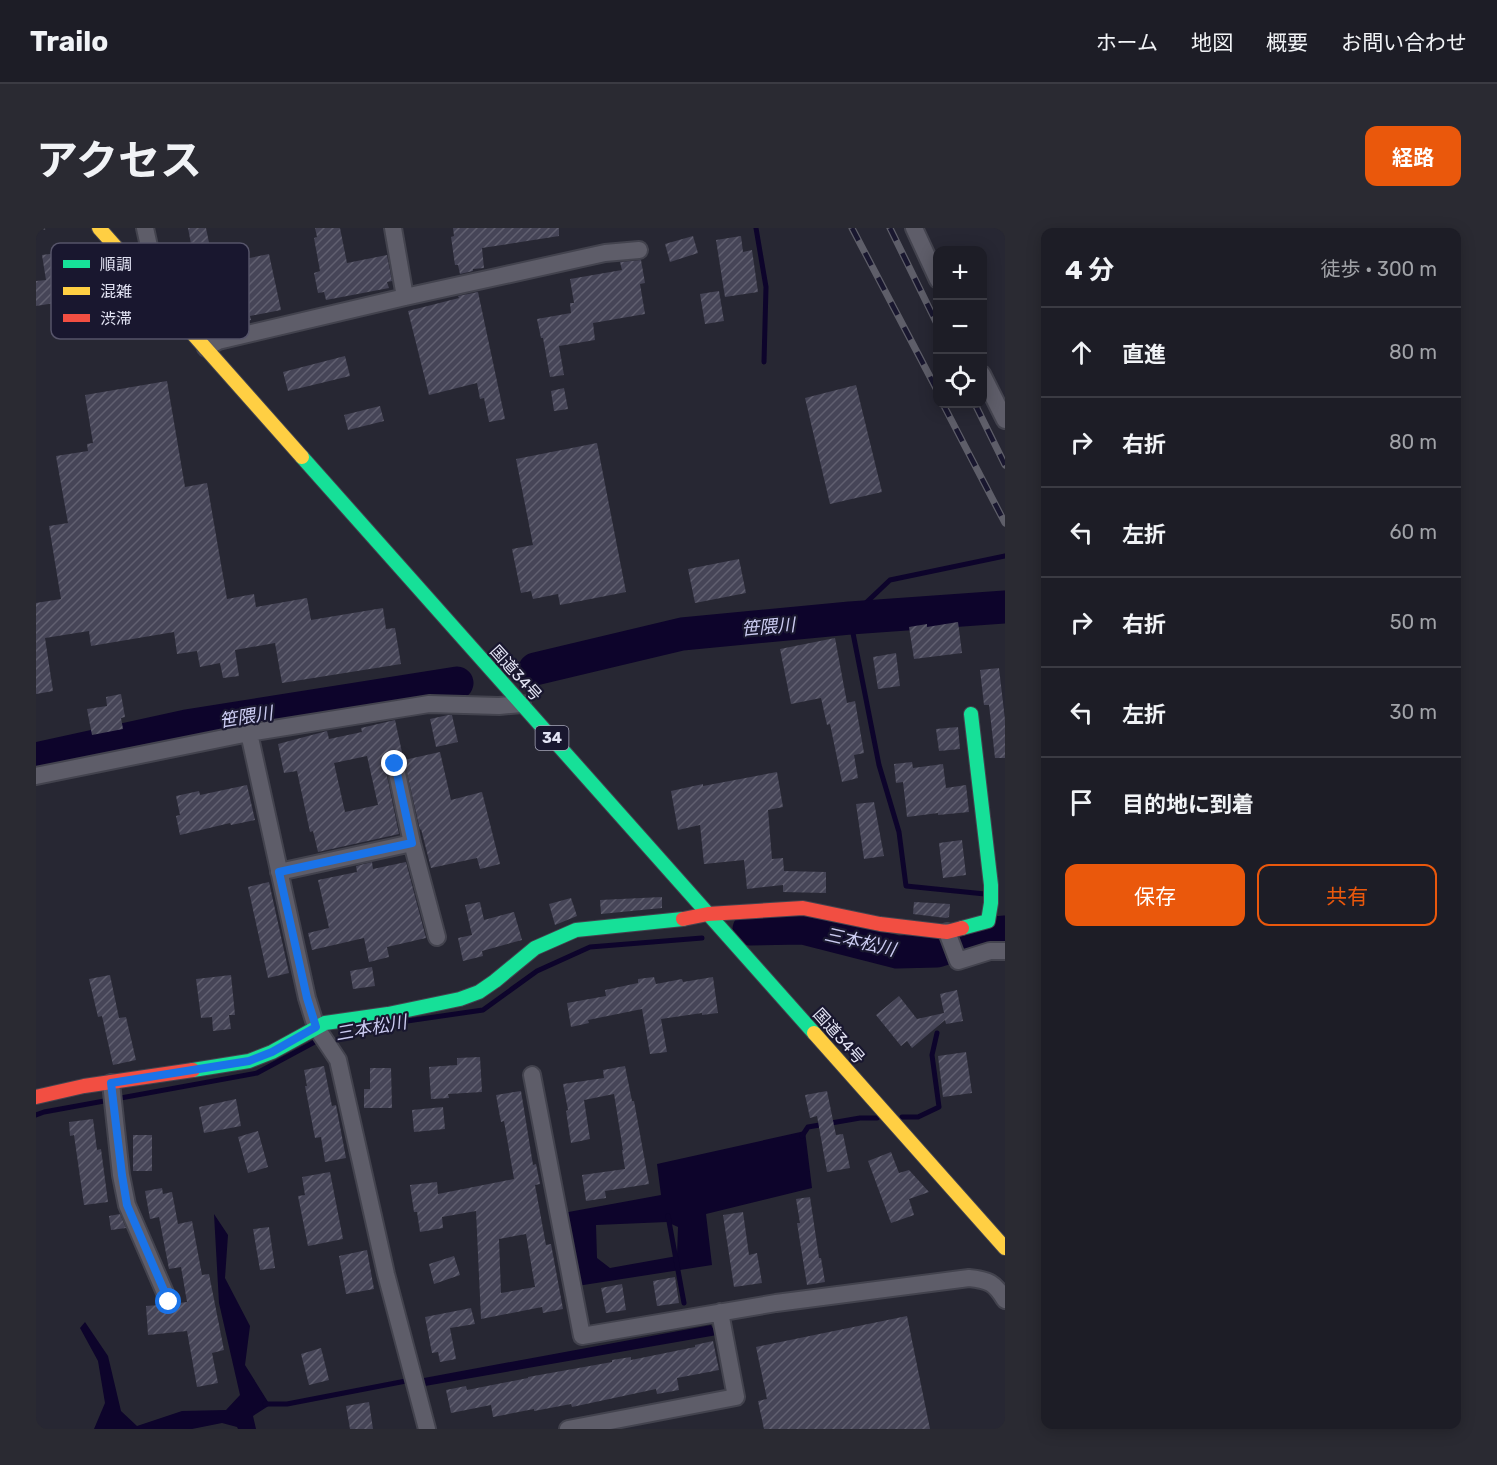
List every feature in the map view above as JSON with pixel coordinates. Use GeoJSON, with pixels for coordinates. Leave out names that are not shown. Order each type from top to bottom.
{"type":"FeatureCollection","features":[{"type":"Feature","properties":{"kind":"main road","name":"国道34号"},"geometry":{"type":"LineString","coordinates":[[99,228],[112,243]]}},
{"type":"Feature","properties":{"kind":"main road","name":"国道34号"},"geometry":{"type":"LineString","coordinates":[[198,339],[1005,1248]]}},
{"type":"Feature","properties":{"kind":"main road"},"geometry":{"type":"LineString","coordinates":[[36,1097],[84,1086],[249,1061],[272,1052],[325,1023],[388,1014],[460,999],[479,992],[535,948],[576,930],[671,921],[708,914],[803,908],[880,924],[947,932],[988,921],[991,885],[971,714]]}},
{"type":"Feature","properties":{"kind":"street"},"geometry":{"type":"LineString","coordinates":[[145,228],[148,243]]}},
{"type":"Feature","properties":{"kind":"street"},"geometry":{"type":"LineString","coordinates":[[393,228],[405,297]]}},
{"type":"Feature","properties":{"kind":"street"},"geometry":{"type":"LineString","coordinates":[[914,228],[933,269]]}},
{"type":"Feature","properties":{"kind":"street"},"geometry":{"type":"LineString","coordinates":[[249,334],[605,254],[639,250]]}},
{"type":"Feature","properties":{"kind":"street"},"geometry":{"type":"LineString","coordinates":[[206,348],[226,339]]}},
{"type":"Feature","properties":{"kind":"street"},"geometry":{"type":"LineString","coordinates":[[987,384],[1005,420]]}},
{"type":"Feature","properties":{"kind":"street"},"geometry":{"type":"LineString","coordinates":[[36,776],[249,733],[429,704],[499,706],[522,704]]}},
{"type":"Feature","properties":{"kind":"street"},"geometry":{"type":"LineString","coordinates":[[249,733],[307,998],[316,1027],[338,1060],[386,1274],[427,1429]]}},
{"type":"Feature","properties":{"kind":"street"},"geometry":{"type":"LineString","coordinates":[[395,764],[412,843],[437,937]]}},
{"type":"Feature","properties":{"kind":"street"},"geometry":{"type":"LineString","coordinates":[[279,872],[412,843]]}},
{"type":"Feature","properties":{"kind":"street"},"geometry":{"type":"LineString","coordinates":[[947,932],[958,961],[990,951],[1005,951]]}},
{"type":"Feature","properties":{"kind":"street"},"geometry":{"type":"LineString","coordinates":[[532,1075],[582,1336],[776,1303],[969,1278],[986,1280],[999,1290],[1005,1300]]}},
{"type":"Feature","properties":{"kind":"street"},"geometry":{"type":"LineString","coordinates":[[111,1083],[127,1205],[169,1302]]}},
{"type":"Feature","properties":{"kind":"street"},"geometry":{"type":"LineString","coordinates":[[568,1429],[736,1397],[720,1312]]}},
{"type":"Feature","properties":{"kind":"path"},"geometry":{"type":"LineString","coordinates":[[36,230],[45,228]]}},
{"type":"Feature","properties":{"kind":"shaded area"},"geometry":{"type":"Polygon","coordinates":[[[805,1131],[812,1188],[706,1214],[712,1265],[577,1286],[563,1213],[661,1195],[657,1164],[805,1131]],[[667,1222],[596,1225],[597,1258],[610,1268],[677,1256],[678,1227],[667,1222]]]}},
{"type":"Feature","properties":{"kind":"shaded area"},"geometry":{"type":"Polygon","coordinates":[[[214,1214],[228,1235],[225,1278],[250,1326],[245,1365],[270,1405],[253,1416],[256,1429],[238,1429],[222,1423],[192,1429],[94,1429],[105,1403],[98,1361],[80,1328],[85,1322],[108,1356],[121,1411],[137,1426],[182,1411],[226,1410],[240,1395],[219,1303],[214,1214]]]}},
{"type":"Feature","properties":{"kind":"shaded area"},"geometry":{"type":"Polygon","coordinates":[[[711,1325],[717,1335],[425,1386],[424,1378],[711,1325]]]}},
{"type":"Feature","properties":{"kind":"building"},"geometry":{"type":"Polygon","coordinates":[[[188,228],[206,228],[209,243],[191,243],[188,228]]]}},
{"type":"Feature","properties":{"kind":"building"},"geometry":{"type":"Polygon","coordinates":[[[315,228],[340,228],[347,263],[387,255],[392,281],[387,282],[389,288],[326,300],[324,292],[318,293],[314,273],[320,271],[314,238],[317,237],[315,228]]]}},
{"type":"Feature","properties":{"kind":"building"},"geometry":{"type":"Polygon","coordinates":[[[453,228],[559,228],[559,236],[482,248],[484,268],[460,274],[458,265],[455,265],[451,237],[454,236],[453,228]]]}},
{"type":"Feature","properties":{"kind":"building"},"geometry":{"type":"Polygon","coordinates":[[[693,236],[698,253],[670,262],[665,244],[693,236]]]}},
{"type":"Feature","properties":{"kind":"building"},"geometry":{"type":"Polygon","coordinates":[[[741,236],[743,252],[752,250],[758,292],[725,297],[716,240],[741,236]]]}},
{"type":"Feature","properties":{"kind":"building"},"geometry":{"type":"Polygon","coordinates":[[[51,254],[51,304],[36,306],[36,281],[46,280],[42,255],[51,254]]]}},
{"type":"Feature","properties":{"kind":"building"},"geometry":{"type":"Polygon","coordinates":[[[269,254],[281,310],[250,316],[251,320],[249,320],[249,258],[269,254]]]}},
{"type":"Feature","properties":{"kind":"building"},"geometry":{"type":"Polygon","coordinates":[[[641,260],[645,283],[640,284],[645,314],[593,323],[595,340],[559,346],[564,375],[550,377],[537,319],[571,313],[570,303],[574,303],[570,279],[622,270],[620,262],[641,260]]]}},
{"type":"Feature","properties":{"kind":"building"},"geometry":{"type":"Polygon","coordinates":[[[719,291],[724,321],[705,324],[700,294],[719,291]]]}},
{"type":"Feature","properties":{"kind":"building"},"geometry":{"type":"Polygon","coordinates":[[[478,292],[505,419],[489,422],[484,398],[480,399],[477,383],[429,395],[408,311],[478,292]]]}},
{"type":"Feature","properties":{"kind":"building"},"geometry":{"type":"Polygon","coordinates":[[[345,356],[350,376],[288,391],[283,372],[345,356]]]}},
{"type":"Feature","properties":{"kind":"building"},"geometry":{"type":"Polygon","coordinates":[[[167,381],[185,487],[207,483],[227,599],[254,594],[256,607],[307,598],[311,620],[383,608],[386,629],[395,628],[401,664],[282,683],[275,643],[235,650],[239,676],[223,678],[220,663],[200,667],[197,651],[177,654],[174,632],[91,646],[89,631],[45,638],[53,691],[36,694],[36,603],[61,599],[49,526],[68,523],[56,456],[88,451],[87,444],[93,443],[85,395],[167,381]]]}},
{"type":"Feature","properties":{"kind":"building"},"geometry":{"type":"Polygon","coordinates":[[[856,385],[882,492],[830,504],[805,398],[856,385]]]}},
{"type":"Feature","properties":{"kind":"building"},"geometry":{"type":"Polygon","coordinates":[[[564,388],[568,409],[554,411],[551,391],[564,388]]]}},
{"type":"Feature","properties":{"kind":"building"},"geometry":{"type":"Polygon","coordinates":[[[380,406],[384,421],[348,430],[344,415],[380,406]]]}},
{"type":"Feature","properties":{"kind":"building"},"geometry":{"type":"Polygon","coordinates":[[[597,443],[626,592],[560,605],[558,594],[533,599],[531,591],[521,593],[512,549],[533,545],[516,459],[597,443]]]}},
{"type":"Feature","properties":{"kind":"building"},"geometry":{"type":"Polygon","coordinates":[[[739,559],[746,593],[695,603],[688,569],[739,559]]]}},
{"type":"Feature","properties":{"kind":"building"},"geometry":{"type":"Polygon","coordinates":[[[958,622],[962,653],[914,659],[909,627],[927,624],[927,627],[958,622]]]}},
{"type":"Feature","properties":{"kind":"building"},"geometry":{"type":"Polygon","coordinates":[[[835,638],[847,703],[855,701],[864,753],[854,755],[858,778],[842,782],[830,724],[827,725],[821,698],[791,704],[780,649],[835,638]]]}},
{"type":"Feature","properties":{"kind":"building"},"geometry":{"type":"Polygon","coordinates":[[[896,653],[900,686],[878,689],[873,657],[896,653]]]}},
{"type":"Feature","properties":{"kind":"building"},"geometry":{"type":"Polygon","coordinates":[[[999,668],[1005,720],[1005,758],[995,758],[989,705],[984,705],[980,670],[999,668]]]}},
{"type":"Feature","properties":{"kind":"building"},"geometry":{"type":"Polygon","coordinates":[[[121,694],[125,717],[121,718],[123,729],[92,735],[87,709],[107,706],[106,697],[121,694]]]}},
{"type":"Feature","properties":{"kind":"building"},"geometry":{"type":"Polygon","coordinates":[[[452,715],[458,742],[436,747],[430,719],[452,715]]]}},
{"type":"Feature","properties":{"kind":"building"},"geometry":{"type":"Polygon","coordinates":[[[395,720],[403,757],[392,754],[385,761],[385,766],[399,834],[318,852],[313,831],[310,832],[297,771],[284,773],[278,744],[327,731],[329,739],[362,732],[361,728],[395,720]],[[367,756],[334,763],[345,812],[378,805],[367,756]]]}},
{"type":"Feature","properties":{"kind":"building"},"geometry":{"type":"Polygon","coordinates":[[[958,727],[960,749],[939,751],[936,729],[958,727]]]}},
{"type":"Feature","properties":{"kind":"building"},"geometry":{"type":"Polygon","coordinates":[[[440,752],[451,800],[482,792],[500,864],[480,869],[477,858],[431,868],[404,760],[440,752]]]}},
{"type":"Feature","properties":{"kind":"building"},"geometry":{"type":"Polygon","coordinates":[[[912,762],[913,768],[943,764],[946,788],[966,785],[969,812],[907,817],[903,782],[896,783],[894,764],[912,762]]]}},
{"type":"Feature","properties":{"kind":"building"},"geometry":{"type":"Polygon","coordinates":[[[777,772],[783,807],[768,810],[772,859],[783,858],[784,871],[826,872],[826,893],[783,892],[783,885],[747,889],[744,860],[704,864],[700,825],[678,830],[671,791],[777,772]]]}},
{"type":"Feature","properties":{"kind":"building"},"geometry":{"type":"Polygon","coordinates":[[[247,785],[255,820],[231,825],[230,823],[180,835],[176,816],[180,815],[176,796],[199,791],[200,795],[247,785]]]}},
{"type":"Feature","properties":{"kind":"building"},"geometry":{"type":"Polygon","coordinates":[[[874,802],[884,856],[864,859],[856,804],[874,802]]]}},
{"type":"Feature","properties":{"kind":"building"},"geometry":{"type":"Polygon","coordinates":[[[962,840],[966,875],[943,878],[939,843],[962,840]]]}},
{"type":"Feature","properties":{"kind":"building"},"geometry":{"type":"Polygon","coordinates":[[[372,862],[373,869],[406,862],[426,938],[387,947],[389,957],[369,962],[364,938],[312,950],[308,933],[329,928],[318,880],[357,872],[356,866],[372,862]]]}},
{"type":"Feature","properties":{"kind":"building"},"geometry":{"type":"Polygon","coordinates":[[[269,882],[289,973],[268,978],[248,887],[269,882]]]}},
{"type":"Feature","properties":{"kind":"building"},"geometry":{"type":"Polygon","coordinates":[[[662,897],[662,908],[601,914],[600,900],[662,897]]]}},
{"type":"Feature","properties":{"kind":"building"},"geometry":{"type":"Polygon","coordinates":[[[571,898],[577,916],[555,925],[549,904],[571,898]]]}},
{"type":"Feature","properties":{"kind":"building"},"geometry":{"type":"Polygon","coordinates":[[[480,902],[484,920],[514,912],[522,940],[482,951],[483,956],[463,961],[458,938],[472,935],[465,905],[480,902]]]}},
{"type":"Feature","properties":{"kind":"building"},"geometry":{"type":"Polygon","coordinates":[[[914,902],[950,904],[949,917],[913,914],[914,902]]]}},
{"type":"Feature","properties":{"kind":"building"},"geometry":{"type":"Polygon","coordinates":[[[372,967],[375,986],[353,989],[350,971],[372,967]]]}},
{"type":"Feature","properties":{"kind":"building"},"geometry":{"type":"Polygon","coordinates":[[[110,975],[119,1018],[126,1017],[136,1060],[113,1065],[102,1016],[98,1017],[89,979],[110,975]]]}},
{"type":"Feature","properties":{"kind":"building"},"geometry":{"type":"Polygon","coordinates":[[[231,975],[235,1015],[229,1015],[231,1029],[213,1031],[212,1017],[201,1018],[196,979],[231,975]]]}},
{"type":"Feature","properties":{"kind":"building"},"geometry":{"type":"Polygon","coordinates":[[[654,977],[656,984],[713,977],[718,1013],[661,1019],[667,1052],[650,1054],[642,1009],[588,1020],[589,1023],[571,1027],[567,1003],[606,996],[605,990],[638,983],[638,979],[654,977]]]}},
{"type":"Feature","properties":{"kind":"building"},"geometry":{"type":"Polygon","coordinates":[[[957,990],[963,1021],[946,1024],[945,1020],[912,1048],[907,1041],[901,1046],[876,1015],[899,996],[917,1019],[944,1013],[940,994],[957,990]]]}},
{"type":"Feature","properties":{"kind":"building"},"geometry":{"type":"Polygon","coordinates":[[[966,1052],[972,1093],[943,1097],[938,1056],[966,1052]]]}},
{"type":"Feature","properties":{"kind":"building"},"geometry":{"type":"Polygon","coordinates":[[[480,1057],[482,1092],[448,1094],[449,1098],[431,1099],[429,1067],[457,1065],[457,1058],[480,1057]]]}},
{"type":"Feature","properties":{"kind":"building"},"geometry":{"type":"Polygon","coordinates":[[[324,1066],[332,1106],[336,1105],[346,1158],[325,1162],[321,1137],[315,1138],[304,1070],[324,1066]]]}},
{"type":"Feature","properties":{"kind":"building"},"geometry":{"type":"Polygon","coordinates":[[[625,1066],[632,1101],[634,1101],[649,1184],[605,1191],[606,1198],[586,1201],[582,1175],[625,1169],[614,1094],[584,1100],[590,1139],[571,1143],[563,1084],[604,1078],[603,1070],[625,1066]]]}},
{"type":"Feature","properties":{"kind":"building"},"geometry":{"type":"Polygon","coordinates":[[[370,1068],[391,1068],[392,1108],[364,1108],[364,1089],[370,1089],[370,1068]]]}},
{"type":"Feature","properties":{"kind":"building"},"geometry":{"type":"Polygon","coordinates":[[[521,1091],[533,1165],[536,1164],[540,1184],[535,1185],[546,1245],[551,1244],[563,1309],[543,1313],[542,1307],[481,1319],[476,1211],[442,1217],[443,1228],[420,1232],[410,1185],[437,1182],[438,1194],[514,1179],[504,1121],[501,1122],[496,1095],[521,1091]],[[526,1234],[499,1239],[501,1293],[535,1287],[526,1234]]]}},
{"type":"Feature","properties":{"kind":"building"},"geometry":{"type":"Polygon","coordinates":[[[827,1091],[836,1135],[843,1134],[850,1168],[827,1172],[817,1116],[810,1118],[805,1095],[827,1091]]]}},
{"type":"Feature","properties":{"kind":"building"},"geometry":{"type":"Polygon","coordinates":[[[236,1099],[241,1126],[204,1133],[199,1107],[236,1099]]]}},
{"type":"Feature","properties":{"kind":"building"},"geometry":{"type":"Polygon","coordinates":[[[443,1107],[445,1129],[414,1132],[412,1110],[443,1107]]]}},
{"type":"Feature","properties":{"kind":"building"},"geometry":{"type":"Polygon","coordinates":[[[93,1119],[97,1150],[101,1149],[108,1202],[84,1205],[74,1135],[70,1136],[69,1122],[93,1119]]]}},
{"type":"Feature","properties":{"kind":"building"},"geometry":{"type":"Polygon","coordinates":[[[258,1131],[268,1167],[248,1173],[238,1137],[258,1131]]]}},
{"type":"Feature","properties":{"kind":"building"},"geometry":{"type":"Polygon","coordinates":[[[133,1135],[152,1135],[152,1171],[133,1171],[133,1135]]]}},
{"type":"Feature","properties":{"kind":"building"},"geometry":{"type":"Polygon","coordinates":[[[891,1152],[899,1173],[909,1170],[929,1192],[909,1199],[914,1215],[891,1223],[868,1161],[891,1152]]]}},
{"type":"Feature","properties":{"kind":"building"},"geometry":{"type":"Polygon","coordinates":[[[330,1172],[343,1239],[308,1246],[298,1196],[305,1195],[302,1177],[330,1172]]]}},
{"type":"Feature","properties":{"kind":"building"},"geometry":{"type":"Polygon","coordinates":[[[162,1188],[163,1194],[172,1192],[178,1224],[192,1221],[202,1275],[209,1274],[224,1350],[212,1353],[218,1383],[197,1387],[187,1331],[148,1335],[146,1306],[159,1305],[162,1310],[173,1312],[179,1303],[187,1302],[181,1267],[169,1269],[159,1217],[150,1219],[145,1191],[162,1188]]]}},
{"type":"Feature","properties":{"kind":"building"},"geometry":{"type":"Polygon","coordinates":[[[810,1197],[825,1282],[807,1285],[797,1223],[800,1223],[796,1199],[810,1197]]]}},
{"type":"Feature","properties":{"kind":"building"},"geometry":{"type":"Polygon","coordinates":[[[743,1212],[749,1255],[757,1253],[762,1283],[734,1287],[723,1215],[743,1212]]]}},
{"type":"Feature","properties":{"kind":"building"},"geometry":{"type":"Polygon","coordinates":[[[120,1214],[126,1228],[111,1230],[109,1216],[120,1214]]]}},
{"type":"Feature","properties":{"kind":"building"},"geometry":{"type":"Polygon","coordinates":[[[269,1227],[275,1268],[260,1270],[253,1229],[269,1227]]]}},
{"type":"Feature","properties":{"kind":"building"},"geometry":{"type":"Polygon","coordinates":[[[367,1250],[374,1289],[346,1294],[339,1256],[367,1250]]]}},
{"type":"Feature","properties":{"kind":"building"},"geometry":{"type":"Polygon","coordinates":[[[454,1256],[460,1275],[434,1284],[429,1264],[454,1256]]]}},
{"type":"Feature","properties":{"kind":"building"},"geometry":{"type":"Polygon","coordinates":[[[675,1277],[679,1303],[657,1306],[653,1281],[675,1277]]]}},
{"type":"Feature","properties":{"kind":"building"},"geometry":{"type":"Polygon","coordinates":[[[622,1284],[626,1310],[606,1313],[601,1288],[622,1284]]]}},
{"type":"Feature","properties":{"kind":"building"},"geometry":{"type":"Polygon","coordinates":[[[471,1308],[475,1324],[450,1328],[456,1359],[440,1362],[438,1352],[432,1353],[425,1317],[471,1308]]]}},
{"type":"Feature","properties":{"kind":"building"},"geometry":{"type":"Polygon","coordinates":[[[907,1316],[930,1429],[764,1429],[758,1401],[767,1399],[756,1347],[907,1316]]]}},
{"type":"Feature","properties":{"kind":"building"},"geometry":{"type":"Polygon","coordinates":[[[713,1341],[719,1370],[677,1378],[679,1390],[657,1394],[656,1389],[572,1407],[571,1404],[493,1417],[491,1405],[451,1413],[446,1390],[466,1386],[467,1390],[612,1362],[612,1360],[631,1357],[631,1360],[713,1341]]]}},
{"type":"Feature","properties":{"kind":"building"},"geometry":{"type":"Polygon","coordinates":[[[321,1348],[329,1380],[309,1385],[301,1354],[321,1348]]]}},
{"type":"Feature","properties":{"kind":"building"},"geometry":{"type":"Polygon","coordinates":[[[369,1402],[373,1429],[350,1429],[346,1406],[369,1402]]]}},
{"type":"Feature","properties":{"kind":"waterway"},"geometry":{"type":"LineString","coordinates":[[756,228],[766,287],[764,362]]}},
{"type":"Feature","properties":{"kind":"waterway"},"geometry":{"type":"LineString","coordinates":[[985,894],[906,886],[899,832],[879,765],[850,618],[890,580],[1005,556]]}},
{"type":"Feature","properties":{"kind":"waterway","name":"笹隈川"},"geometry":{"type":"LineString","coordinates":[[535,669],[682,634],[850,618],[1005,607]]}},
{"type":"Feature","properties":{"kind":"waterway","name":"笹隈川"},"geometry":{"type":"LineString","coordinates":[[36,759],[186,726],[457,683]]}},
{"type":"Feature","properties":{"kind":"waterway","name":"三本松川"},"geometry":{"type":"LineString","coordinates":[[749,929],[803,928],[897,952],[937,951],[994,933],[1005,932]]}},
{"type":"Feature","properties":{"kind":"waterway","name":"三本松川"},"geometry":{"type":"LineString","coordinates":[[407,1021],[483,1010],[537,971],[590,947],[702,938]]}},
{"type":"Feature","properties":{"kind":"waterway"},"geometry":{"type":"LineString","coordinates":[[902,1117],[918,1117],[939,1107],[932,1055],[937,1033]]}},
{"type":"Feature","properties":{"kind":"waterway","name":"三本松川"},"geometry":{"type":"LineString","coordinates":[[36,1115],[257,1073],[322,1038]]}},
{"type":"Feature","properties":{"kind":"waterway"},"geometry":{"type":"LineString","coordinates":[[802,1136],[808,1127],[860,1118],[877,1118]]}},
{"type":"Feature","properties":{"kind":"waterway"},"geometry":{"type":"LineString","coordinates":[[668,1216],[684,1303]]}},
{"type":"Feature","properties":{"kind":"waterway"},"geometry":{"type":"LineString","coordinates":[[265,1404],[287,1404],[406,1381]]}},
{"type":"Feature","properties":{"kind":"railway"},"geometry":{"type":"LineString","coordinates":[[852,228],[933,382]]}},
{"type":"Feature","properties":{"kind":"railway"},"geometry":{"type":"LineString","coordinates":[[890,228],[933,316]]}},
{"type":"Feature","properties":{"kind":"railway"},"geometry":{"type":"LineString","coordinates":[[945,408],[1005,523]]}},
{"type":"Feature","properties":{"kind":"railway"},"geometry":{"type":"LineString","coordinates":[[977,408],[1005,465]]}},
{"type":"Feature","properties":{"kind":"traffic: fast"},"geometry":{"type":"LineString","coordinates":[[302,457],[814,1033]]}},
{"type":"Feature","properties":{"kind":"traffic: fast"},"geometry":{"type":"LineString","coordinates":[[962,928],[988,921],[991,903],[991,885],[971,714]]}},
{"type":"Feature","properties":{"kind":"traffic: fast"},"geometry":{"type":"LineString","coordinates":[[193,1070],[249,1061],[272,1052],[325,1023],[388,1014],[460,999],[479,992],[535,948],[576,930],[683,919]]}},
{"type":"Feature","properties":{"kind":"traffic: slow"},"geometry":{"type":"LineString","coordinates":[[99,228],[112,243]]}},
{"type":"Feature","properties":{"kind":"traffic: slow"},"geometry":{"type":"LineString","coordinates":[[197,339],[302,457]]}},
{"type":"Feature","properties":{"kind":"traffic: slow"},"geometry":{"type":"LineString","coordinates":[[814,1033],[1005,1248]]}},
{"type":"Feature","properties":{"kind":"traffic: jam"},"geometry":{"type":"LineString","coordinates":[[683,919],[708,914],[803,908],[880,924],[947,932],[962,928]]}},
{"type":"Feature","properties":{"kind":"traffic: jam"},"geometry":{"type":"LineString","coordinates":[[36,1097],[84,1086],[193,1070]]}},
{"type":"Feature","properties":{"kind":"route"},"geometry":{"type":"LineString","coordinates":[[169,1302],[127,1205],[111,1083],[249,1061],[272,1052],[316,1027],[307,998],[279,872],[412,843],[395,764]]}}]}
